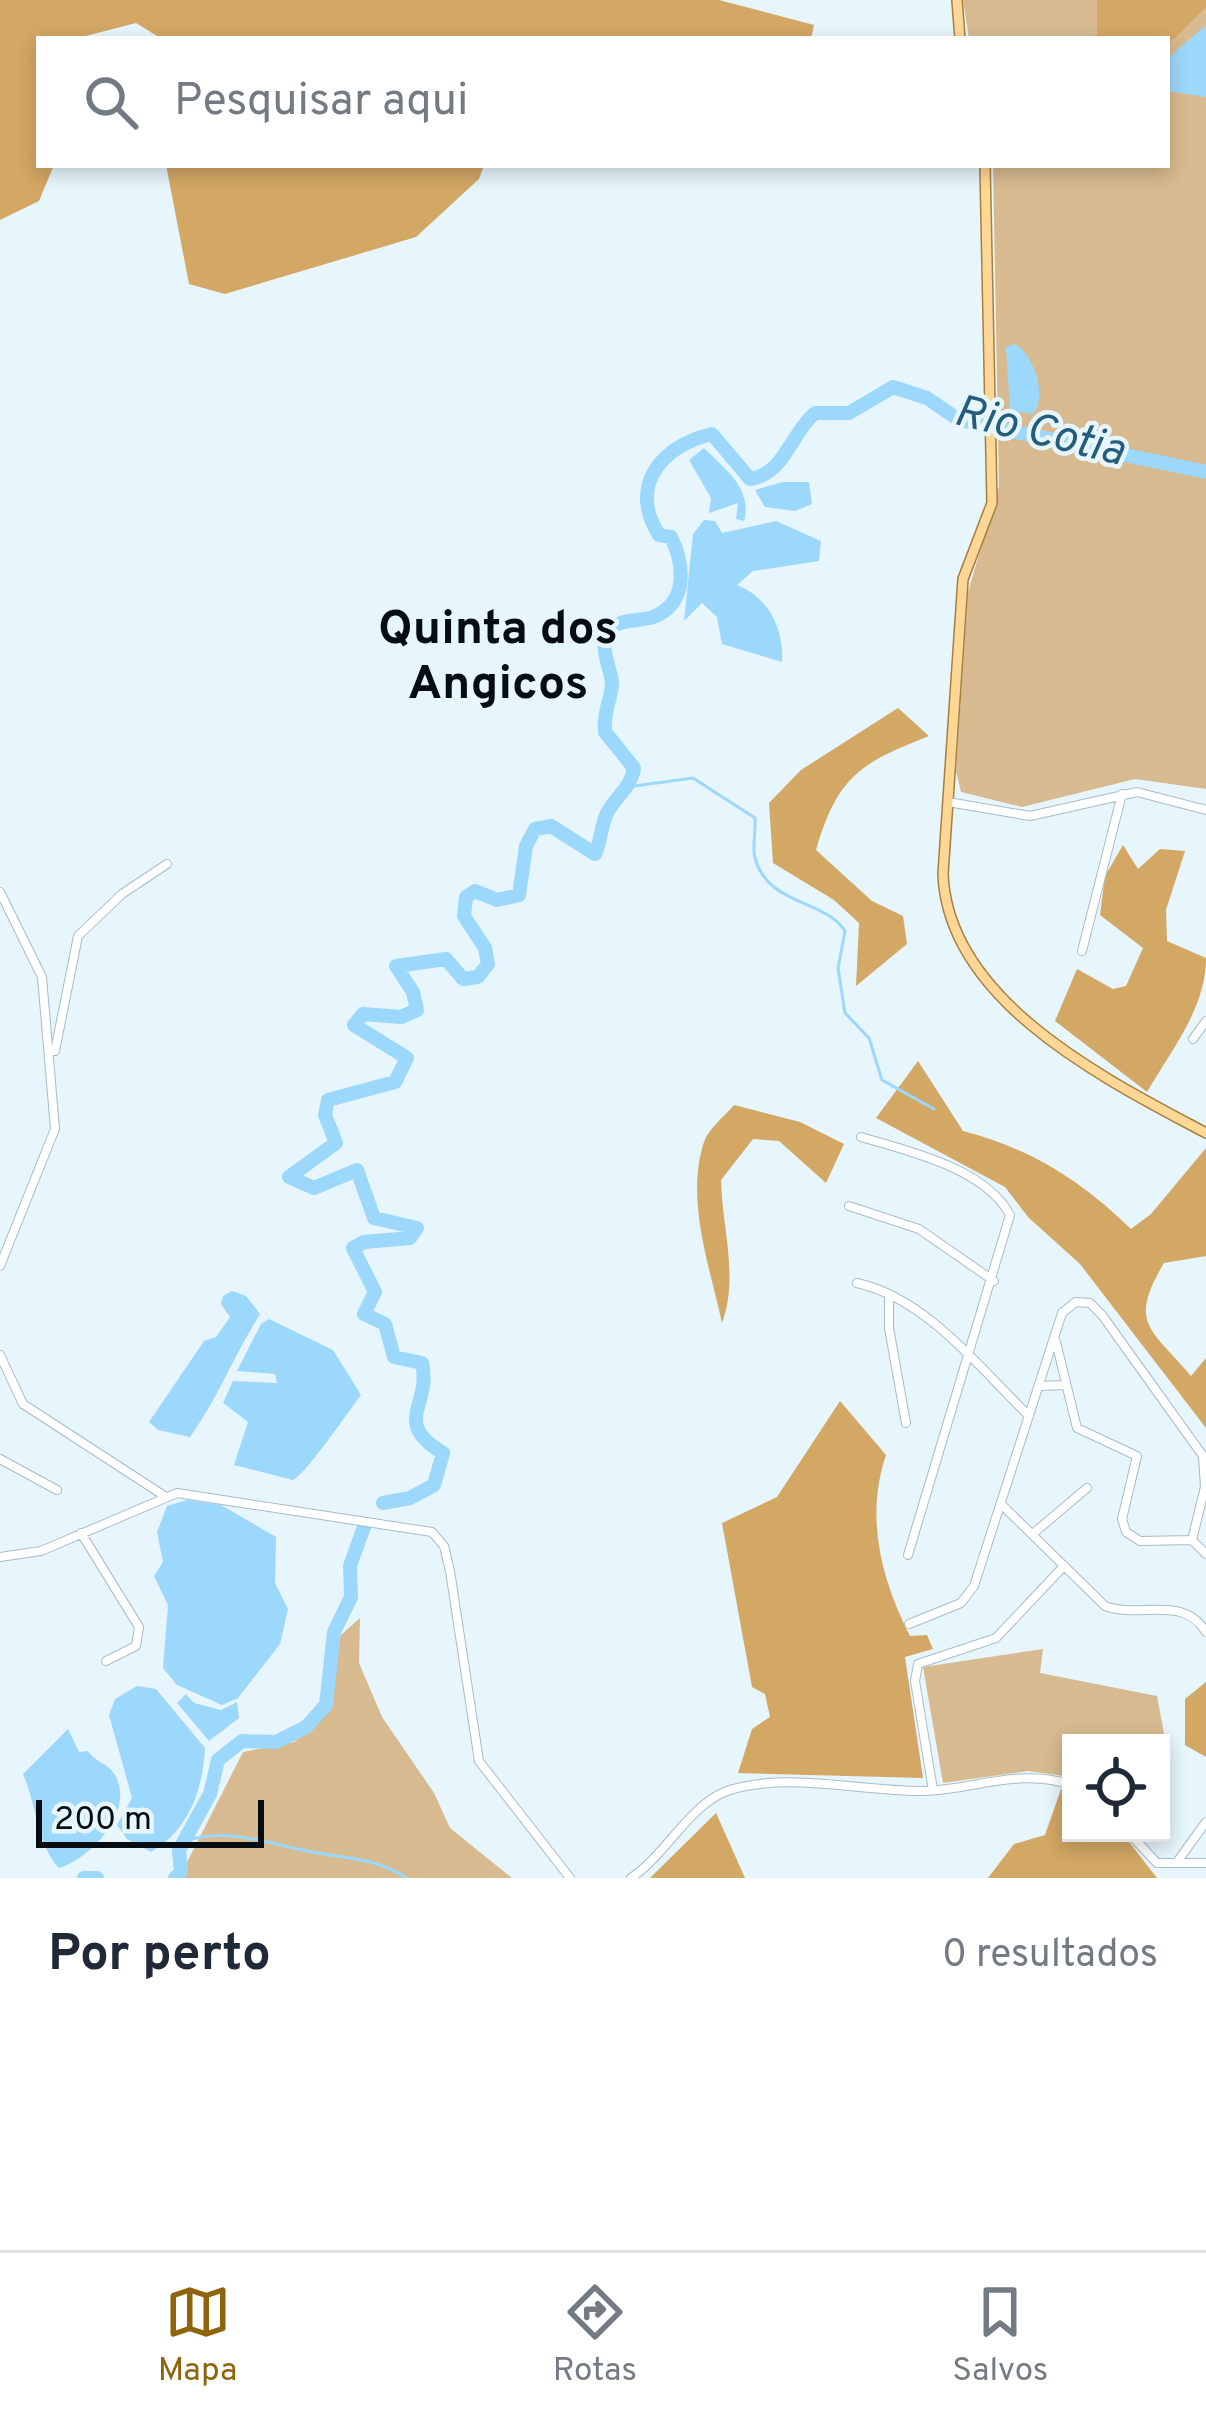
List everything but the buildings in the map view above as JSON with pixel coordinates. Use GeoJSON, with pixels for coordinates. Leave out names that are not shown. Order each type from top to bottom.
{"type":"FeatureCollection","features":[{"type":"Feature","properties":{"kind":"main road"},"geometry":{"type":"LineString","coordinates":[[957,0],[960,36]]}},
{"type":"Feature","properties":{"kind":"main road"},"geometry":{"type":"LineString","coordinates":[[985,168],[990,221],[985,349],[992,502],[962,586],[944,900],[953,934],[1010,1004],[1082,1063],[1206,1133]]}},
{"type":"Feature","properties":{"kind":"street"},"geometry":{"type":"LineString","coordinates":[[948,802],[1030,816],[1145,793],[1206,810]]}},
{"type":"Feature","properties":{"kind":"street"},"geometry":{"type":"LineString","coordinates":[[1082,951],[1122,794]]}},
{"type":"Feature","properties":{"kind":"street"},"geometry":{"type":"LineString","coordinates":[[53,1059],[78,936],[122,894],[167,865]]}},
{"type":"Feature","properties":{"kind":"street"},"geometry":{"type":"LineString","coordinates":[[0,892],[42,977],[53,1059],[53,1142],[0,1266]]}},
{"type":"Feature","properties":{"kind":"street"},"geometry":{"type":"LineString","coordinates":[[1193,1039],[1206,1022]]}},
{"type":"Feature","properties":{"kind":"street"},"geometry":{"type":"LineString","coordinates":[[861,1137],[934,1161],[1007,1208],[1011,1224],[908,1556]]}},
{"type":"Feature","properties":{"kind":"street"},"geometry":{"type":"LineString","coordinates":[[849,1206],[919,1229],[994,1281]]}},
{"type":"Feature","properties":{"kind":"street"},"geometry":{"type":"LineString","coordinates":[[857,1283],[889,1294],[970,1356],[1029,1416]]}},
{"type":"Feature","properties":{"kind":"street"},"geometry":{"type":"LineString","coordinates":[[889,1294],[906,1423]]}},
{"type":"Feature","properties":{"kind":"street"},"geometry":{"type":"LineString","coordinates":[[909,1624],[968,1595],[1066,1307],[1076,1301],[1090,1303],[1191,1434],[1206,1476],[1192,1540]]}},
{"type":"Feature","properties":{"kind":"street"},"geometry":{"type":"LineString","coordinates":[[1055,1342],[1077,1428],[1137,1456],[1122,1519],[1126,1532],[1140,1541],[1192,1540],[1206,1554]]}},
{"type":"Feature","properties":{"kind":"street"},"geometry":{"type":"LineString","coordinates":[[0,1354],[22,1404],[165,1496]]}},
{"type":"Feature","properties":{"kind":"street"},"geometry":{"type":"LineString","coordinates":[[1040,1386],[1065,1385]]}},
{"type":"Feature","properties":{"kind":"street"},"geometry":{"type":"LineString","coordinates":[[0,1459],[57,1490]]}},
{"type":"Feature","properties":{"kind":"street"},"geometry":{"type":"LineString","coordinates":[[1035,1532],[1088,1488]]}},
{"type":"Feature","properties":{"kind":"street"},"geometry":{"type":"LineString","coordinates":[[0,1557],[27,1556],[165,1496],[191,1493],[418,1527],[440,1539],[479,1761],[569,1878]]}},
{"type":"Feature","properties":{"kind":"street"},"geometry":{"type":"LineString","coordinates":[[1002,1505],[1035,1532],[1063,1568],[1109,1609],[1178,1610],[1192,1614],[1206,1632]]}},
{"type":"Feature","properties":{"kind":"street"},"geometry":{"type":"LineString","coordinates":[[81,1533],[139,1627],[136,1646],[106,1661]]}},
{"type":"Feature","properties":{"kind":"street"},"geometry":{"type":"LineString","coordinates":[[933,1790],[918,1664],[996,1638],[1063,1568]]}},
{"type":"Feature","properties":{"kind":"street"},"geometry":{"type":"LineString","coordinates":[[631,1878],[731,1790],[850,1784],[933,1790],[1025,1778],[1062,1784]]}},
{"type":"Feature","properties":{"kind":"street"},"geometry":{"type":"LineString","coordinates":[[1176,1863],[1206,1822]]}},
{"type":"Feature","properties":{"kind":"street"},"geometry":{"type":"LineString","coordinates":[[1137,1842],[1157,1863],[1206,1863]]}},
{"type":"Feature","properties":{"kind":"shaded area"},"geometry":{"type":"Polygon","coordinates":[[[0,0],[719,0],[814,25],[812,36],[157,36],[136,23],[86,36],[36,36],[36,168],[53,168],[39,201],[0,220],[0,0]]]}},
{"type":"Feature","properties":{"kind":"shaded area"},"geometry":{"type":"Polygon","coordinates":[[[963,0],[1206,0],[1206,789],[1135,779],[1022,807],[961,792],[956,771],[968,592],[999,486],[993,168],[1170,168],[1170,36],[969,36],[963,0]]]}},
{"type":"Feature","properties":{"kind":"shaded area"},"geometry":{"type":"Polygon","coordinates":[[[1097,0],[1206,0],[1206,7],[1170,43],[1170,36],[1097,36],[1097,0]]]}},
{"type":"Feature","properties":{"kind":"shaded area"},"geometry":{"type":"Polygon","coordinates":[[[167,168],[483,168],[479,179],[416,237],[225,294],[189,284],[167,168]]]}},
{"type":"Feature","properties":{"kind":"shaded area"},"geometry":{"type":"Polygon","coordinates":[[[898,708],[929,736],[855,775],[833,804],[816,850],[872,901],[903,916],[907,944],[856,986],[859,923],[834,900],[773,863],[769,803],[801,770],[898,708]]]}},
{"type":"Feature","properties":{"kind":"shaded area"},"geometry":{"type":"Polygon","coordinates":[[[1123,845],[1138,869],[1160,849],[1185,851],[1166,910],[1167,941],[1206,958],[1194,1011],[1147,1092],[1055,1021],[1077,969],[1113,989],[1126,986],[1143,948],[1100,915],[1105,876],[1123,845]]]}},
{"type":"Feature","properties":{"kind":"shaded area"},"geometry":{"type":"Polygon","coordinates":[[[918,1061],[963,1131],[1054,1168],[1131,1229],[1151,1214],[1206,1148],[1206,1256],[1164,1263],[1146,1313],[1155,1335],[1191,1376],[1206,1358],[1206,1428],[1080,1264],[1028,1217],[1005,1187],[876,1118],[918,1061]]]}},
{"type":"Feature","properties":{"kind":"shaded area"},"geometry":{"type":"Polygon","coordinates":[[[734,1105],[800,1122],[844,1144],[826,1183],[779,1141],[753,1139],[721,1180],[729,1270],[722,1323],[701,1233],[697,1186],[704,1142],[734,1105]]]}},
{"type":"Feature","properties":{"kind":"shaded area"},"geometry":{"type":"Polygon","coordinates":[[[840,1401],[886,1455],[877,1501],[884,1570],[910,1636],[927,1635],[933,1649],[905,1657],[923,1778],[738,1773],[752,1729],[770,1717],[765,1694],[752,1687],[722,1523],[777,1497],[840,1401]]]}},
{"type":"Feature","properties":{"kind":"shaded area"},"geometry":{"type":"Polygon","coordinates":[[[360,1618],[359,1663],[382,1717],[434,1793],[450,1828],[512,1878],[179,1878],[243,1752],[294,1742],[332,1709],[332,1643],[360,1618]]]}},
{"type":"Feature","properties":{"kind":"shaded area"},"geometry":{"type":"Polygon","coordinates":[[[1043,1649],[1040,1673],[1157,1696],[1164,1734],[1062,1734],[1062,1776],[1028,1771],[943,1783],[923,1667],[1043,1649]]]}},
{"type":"Feature","properties":{"kind":"shaded area"},"geometry":{"type":"Polygon","coordinates":[[[1206,1682],[1206,1757],[1185,1745],[1185,1699],[1206,1682]]]}},
{"type":"Feature","properties":{"kind":"shaded area"},"geometry":{"type":"Polygon","coordinates":[[[1061,1789],[1062,1842],[1129,1842],[1157,1878],[988,1878],[1014,1844],[1045,1835],[1061,1789]]]}},
{"type":"Feature","properties":{"kind":"shaded area"},"geometry":{"type":"Polygon","coordinates":[[[716,1813],[745,1878],[650,1878],[716,1813]]]}},
{"type":"Feature","properties":{"kind":"water"},"geometry":{"type":"Polygon","coordinates":[[[1206,25],[1206,97],[1170,91],[1170,56],[1206,25]]]}},
{"type":"Feature","properties":{"kind":"water"},"geometry":{"type":"Polygon","coordinates":[[[1015,344],[1037,376],[1039,397],[1033,414],[1010,411],[1006,347],[1015,344]]]}},
{"type":"Feature","properties":{"kind":"water"},"geometry":{"type":"Polygon","coordinates":[[[704,448],[741,489],[744,521],[736,519],[738,503],[709,513],[711,498],[689,460],[704,448]]]}},
{"type":"Feature","properties":{"kind":"water"},"geometry":{"type":"Polygon","coordinates":[[[783,482],[809,482],[812,504],[795,511],[765,507],[755,490],[783,482]]]}},
{"type":"Feature","properties":{"kind":"water"},"geometry":{"type":"Polygon","coordinates":[[[704,520],[715,521],[722,533],[776,521],[821,541],[819,561],[753,571],[737,585],[757,597],[772,615],[782,662],[722,644],[717,617],[702,603],[684,621],[693,534],[704,520]]]}},
{"type":"Feature","properties":{"kind":"water"},"geometry":{"type":"Polygon","coordinates":[[[232,1291],[246,1296],[260,1314],[190,1437],[158,1430],[149,1422],[204,1341],[216,1337],[230,1317],[221,1304],[223,1296],[232,1291]]]}},
{"type":"Feature","properties":{"kind":"water"},"geometry":{"type":"Polygon","coordinates":[[[269,1319],[333,1350],[361,1395],[293,1480],[234,1465],[248,1422],[223,1403],[233,1381],[277,1383],[275,1374],[237,1371],[261,1324],[269,1319]]]}},
{"type":"Feature","properties":{"kind":"water"},"geometry":{"type":"Polygon","coordinates":[[[187,1500],[221,1505],[276,1537],[275,1583],[288,1609],[280,1644],[238,1698],[222,1705],[177,1685],[163,1668],[168,1605],[154,1576],[163,1562],[157,1532],[167,1506],[187,1500]]]}},
{"type":"Feature","properties":{"kind":"water"},"geometry":{"type":"Polygon","coordinates":[[[137,1686],[156,1689],[205,1748],[192,1807],[175,1832],[151,1852],[127,1839],[117,1825],[132,1798],[109,1715],[115,1699],[137,1686]]]}},
{"type":"Feature","properties":{"kind":"water"},"geometry":{"type":"Polygon","coordinates":[[[186,1694],[194,1703],[221,1710],[237,1702],[239,1718],[209,1741],[177,1703],[186,1694]]]}},
{"type":"Feature","properties":{"kind":"water"},"geometry":{"type":"Polygon","coordinates":[[[68,1729],[79,1752],[88,1751],[109,1768],[120,1790],[106,1832],[83,1855],[59,1868],[46,1847],[23,1774],[68,1729]]]}},
{"type":"Feature","properties":{"kind":"waterway","name":"Rio Cotia"},"geometry":{"type":"LineString","coordinates":[[383,1503],[410,1498],[434,1485],[443,1453],[419,1432],[416,1422],[422,1363],[394,1357],[385,1324],[364,1314],[375,1292],[353,1248],[364,1242],[410,1238],[417,1228],[374,1218],[357,1170],[314,1188],[289,1177],[336,1143],[325,1115],[328,1100],[395,1082],[407,1058],[354,1025],[363,1014],[401,1017],[417,1010],[413,992],[396,966],[446,959],[463,979],[478,977],[488,964],[485,948],[464,916],[466,897],[475,891],[497,900],[519,895],[526,846],[535,829],[551,826],[595,854],[607,813],[627,787],[634,768],[605,732],[612,685],[605,638],[620,623],[665,611],[680,582],[671,537],[659,535],[647,500],[649,485],[665,458],[712,434],[750,479],[762,476],[815,413],[849,413],[893,387],[927,398],[959,420],[1206,472]]}},
{"type":"Feature","properties":{"kind":"waterway"},"geometry":{"type":"LineString","coordinates":[[627,787],[693,778],[755,818],[754,854],[762,874],[784,894],[824,913],[845,931],[838,968],[845,1013],[869,1038],[882,1080],[934,1109]]}},
{"type":"Feature","properties":{"kind":"waterway","name":"Rio Cotia"},"geometry":{"type":"LineString","coordinates":[[175,1878],[181,1872],[179,1850],[210,1794],[218,1760],[242,1741],[276,1742],[306,1727],[326,1705],[334,1632],[351,1597],[350,1566],[364,1527]]}},
{"type":"Feature","properties":{"kind":"waterway"},"geometry":{"type":"LineString","coordinates":[[188,1840],[248,1838],[371,1862],[407,1878]]}},
{"type":"Feature","properties":{"kind":"waterway","name":"Rio Cotia"},"geometry":{"type":"LineString","coordinates":[[84,1878],[97,1878]]}},
{"type":"Feature","properties":{"kind":"district","name":"Quinta dos Angicos"},"geometry":{"type":"Point","coordinates":[498,658]}}]}
